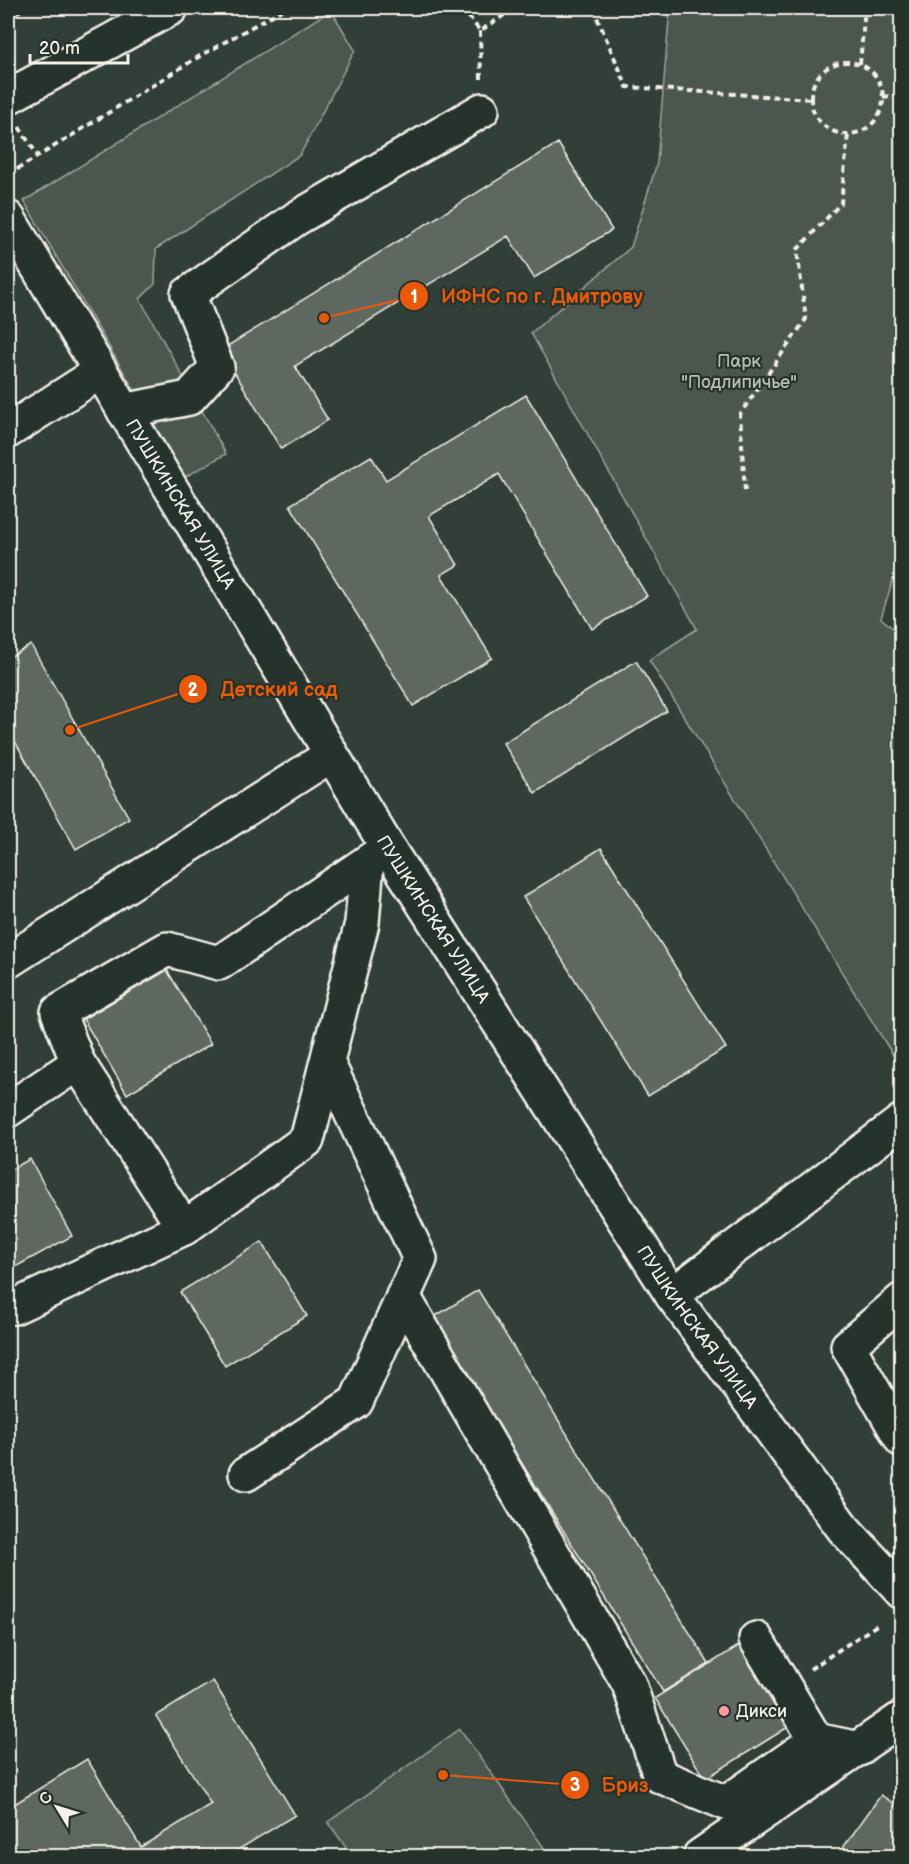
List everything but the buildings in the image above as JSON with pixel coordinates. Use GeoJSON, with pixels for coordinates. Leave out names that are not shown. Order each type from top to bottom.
{"type":"FeatureCollection","features":[{"type":"Feature","properties":{"kind":"street"},"geometry":{"type":"LineString","coordinates":[[11,108],[171,8]]}},
{"type":"Feature","properties":{"kind":"street"},"geometry":{"type":"LineString","coordinates":[[124,411],[189,398],[217,367],[188,294],[297,218],[482,110]]}},
{"type":"Feature","properties":{"kind":"street","name":"ПУШКИНСКАЯ УЛИЦА"},"geometry":{"type":"LineString","coordinates":[[8,218],[331,755],[377,855],[672,1295],[843,1528],[902,1592]]}},
{"type":"Feature","properties":{"kind":"street"},"geometry":{"type":"LineString","coordinates":[[8,430],[100,372]]}},
{"type":"Feature","properties":{"kind":"street"},"geometry":{"type":"LineString","coordinates":[[8,961],[331,755]]}},
{"type":"Feature","properties":{"kind":"street"},"geometry":{"type":"LineString","coordinates":[[8,1303],[14,1307],[184,1228],[307,1140],[377,855]]}},
{"type":"Feature","properties":{"kind":"street"},"geometry":{"type":"LineString","coordinates":[[184,1228],[78,1062],[58,1012],[167,949],[219,963],[377,855]]}},
{"type":"Feature","properties":{"kind":"street"},"geometry":{"type":"LineString","coordinates":[[8,1110],[78,1062]]}},
{"type":"Feature","properties":{"kind":"street"},"geometry":{"type":"LineString","coordinates":[[246,1474],[356,1402],[420,1259],[327,1062]]}},
{"type":"Feature","properties":{"kind":"street"},"geometry":{"type":"LineString","coordinates":[[672,1295],[902,1121]]}},
{"type":"Feature","properties":{"kind":"street"},"geometry":{"type":"LineString","coordinates":[[403,1296],[629,1684],[660,1776],[726,1803],[816,1740],[859,1749]]}},
{"type":"Feature","properties":{"kind":"street"},"geometry":{"type":"LineString","coordinates":[[902,1300],[848,1346],[902,1440]]}},
{"type":"Feature","properties":{"kind":"street"},"geometry":{"type":"LineString","coordinates":[[756,1639],[816,1740]]}},
{"type":"Feature","properties":{"kind":"street"},"geometry":{"type":"LineString","coordinates":[[700,1857],[902,1718]]}},
{"type":"Feature","properties":{"kind":"path"},"geometry":{"type":"LineString","coordinates":[[8,18],[24,8]]}},
{"type":"Feature","properties":{"kind":"path"},"geometry":{"type":"LineString","coordinates":[[8,175],[195,59],[285,8]]}},
{"type":"Feature","properties":{"kind":"path"},"geometry":{"type":"LineString","coordinates":[[462,8],[480,31],[482,110]]}},
{"type":"Feature","properties":{"kind":"path"},"geometry":{"type":"LineString","coordinates":[[480,31],[515,8]]}},
{"type":"Feature","properties":{"kind":"path"},"geometry":{"type":"LineString","coordinates":[[593,8],[627,87],[811,99]]}},
{"type":"Feature","properties":{"kind":"path"},"geometry":{"type":"LineString","coordinates":[[860,64],[865,8]]}},
{"type":"Feature","properties":{"kind":"path"},"geometry":{"type":"LineString","coordinates":[[846,62],[860,64],[872,72],[880,83],[883,97],[880,111],[873,123],[861,131],[848,134],[834,132],[822,124],[814,113],[811,99],[813,85],[821,73],[832,65],[846,62]]}},
{"type":"Feature","properties":{"kind":"path"},"geometry":{"type":"LineString","coordinates":[[883,97],[902,94]]}},
{"type":"Feature","properties":{"kind":"path"},"geometry":{"type":"LineString","coordinates":[[11,108],[38,156]]}},
{"type":"Feature","properties":{"kind":"path"},"geometry":{"type":"LineString","coordinates":[[745,491],[740,414],[806,320],[798,250],[841,203],[848,134]]}},
{"type":"Feature","properties":{"kind":"path"},"geometry":{"type":"LineString","coordinates":[[831,1656],[877,1625]]}},
{"type":"Feature","properties":{"kind":"green space","name":"Парк \"Подлипичье\""},"geometry":{"type":"Polygon","coordinates":[[[670,8],[901,8],[902,551],[881,618],[902,636],[902,1055],[896,1060],[649,660],[697,629],[531,333],[631,247],[657,163],[670,8]]]}},
{"type":"Feature","properties":{"kind":"green space"},"geometry":{"type":"Polygon","coordinates":[[[331,10],[355,50],[300,155],[156,249],[155,284],[140,299],[226,454],[185,477],[24,201],[331,10]]]}},
{"type":"Feature","properties":{"kind":"green space"},"geometry":{"type":"Polygon","coordinates":[[[460,1729],[547,1852],[541,1856],[352,1856],[328,1822],[460,1729]]]}},
{"type":"Feature","properties":{"kind":"place","name":"ИФНС по г. Дмитрову"},"geometry":{"type":"Point","coordinates":[324,318]}},
{"type":"Feature","properties":{"kind":"place","name":"Детский сад"},"geometry":{"type":"Point","coordinates":[70,730]}},
{"type":"Feature","properties":{"kind":"place","name":"Дикси"},"geometry":{"type":"Point","coordinates":[724,1711]}},
{"type":"Feature","properties":{"kind":"place","name":"Бриз"},"geometry":{"type":"Point","coordinates":[443,1775]}}]}
